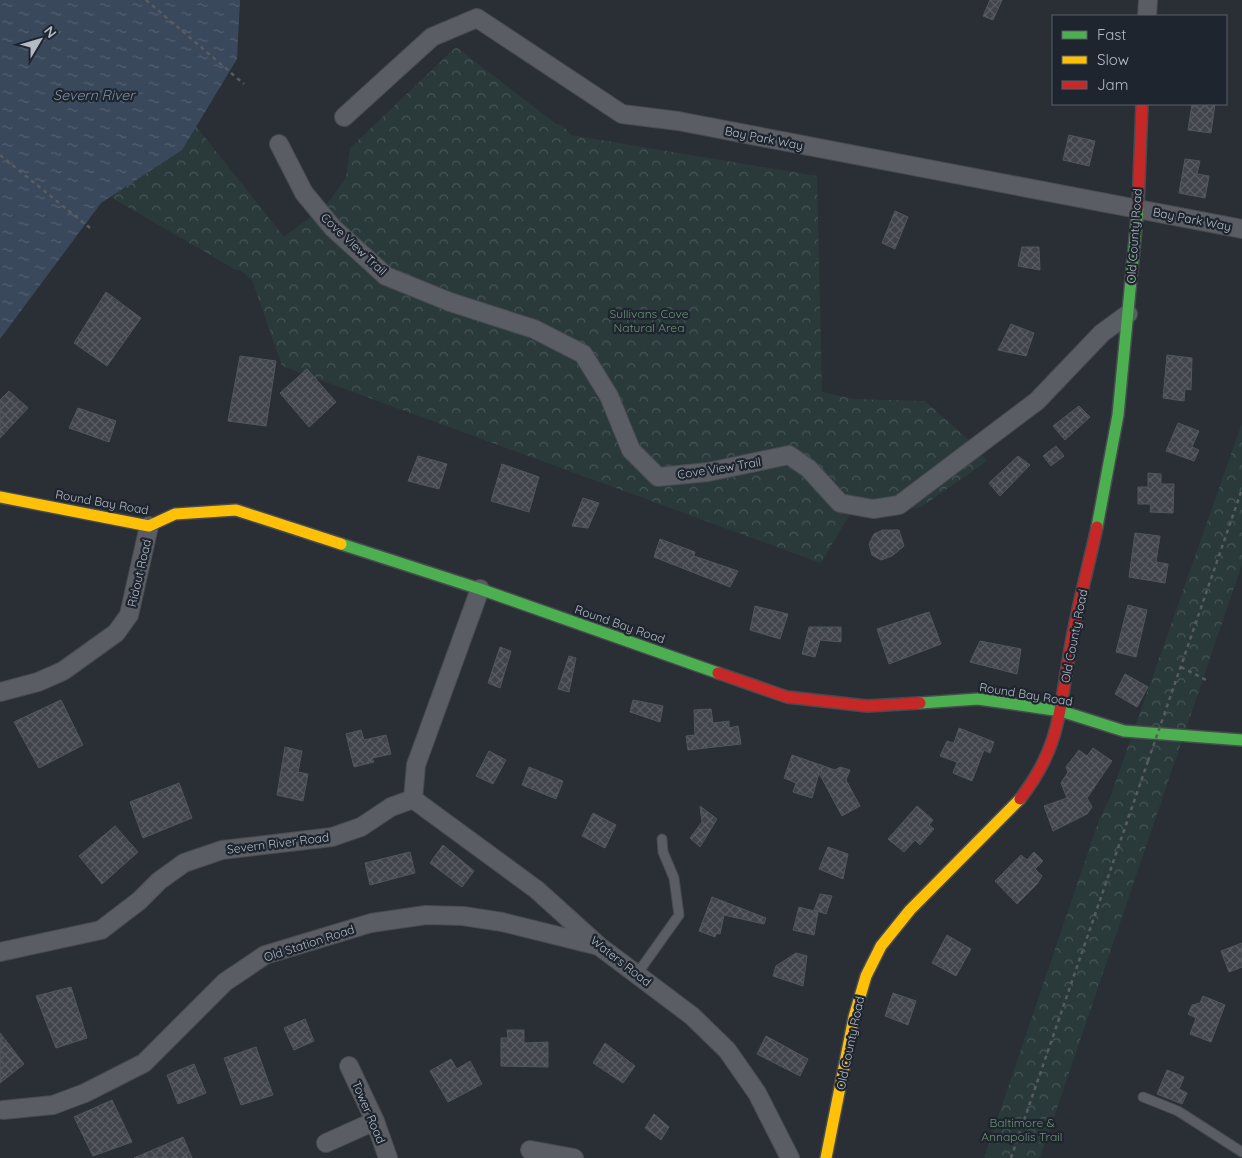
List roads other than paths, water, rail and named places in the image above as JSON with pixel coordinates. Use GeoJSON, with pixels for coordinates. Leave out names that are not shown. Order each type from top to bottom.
{"type":"FeatureCollection","features":[{"type":"Feature","properties":{"kind":"street"},"geometry":{"type":"LineString","coordinates":[[1147,15],[1148,0]]}},
{"type":"Feature","properties":{"kind":"street","name":"Bay Park Way"},"geometry":{"type":"LineString","coordinates":[[344,117],[432,37],[477,18],[622,114],[678,121],[1242,229]]}},
{"type":"Feature","properties":{"kind":"street","name":"Old County Road"},"geometry":{"type":"LineString","coordinates":[[826,1158],[854,1017],[866,976],[881,946],[910,910],[1016,804],[1037,777],[1053,744],[1061,711],[1070,648],[1105,491],[1118,416],[1138,208],[1142,105]]}},
{"type":"Feature","properties":{"kind":"street","name":"Cove View Trail"},"geometry":{"type":"LineString","coordinates":[[279,144],[304,193],[333,228],[386,276],[450,302],[534,330],[583,354],[609,396],[631,450],[658,477],[708,472],[788,455],[809,469],[840,503],[873,509],[899,505],[1037,401],[1102,333],[1128,314]]}},
{"type":"Feature","properties":{"kind":"street","name":"Round Bay Road"},"geometry":{"type":"LineString","coordinates":[[0,497],[149,526],[175,514],[236,510],[480,589],[787,697],[867,706],[978,698],[1061,711],[1124,731],[1242,740]]}},
{"type":"Feature","properties":{"kind":"street","name":"Ridout Road"},"geometry":{"type":"LineString","coordinates":[[0,692],[38,682],[63,671],[116,633],[129,614],[149,526]]}},
{"type":"Feature","properties":{"kind":"street"},"geometry":{"type":"LineString","coordinates":[[414,799],[416,765],[480,589]]}},
{"type":"Feature","properties":{"kind":"street","name":"Waters Road"},"geometry":{"type":"LineString","coordinates":[[414,799],[537,890],[600,946],[692,1016],[727,1050],[756,1093],[790,1158]]}},
{"type":"Feature","properties":{"kind":"street","name":"Severn River Road"},"geometry":{"type":"LineString","coordinates":[[0,952],[101,930],[139,901],[159,881],[190,860],[238,847],[332,837],[361,827],[392,807],[414,799]]}},
{"type":"Feature","properties":{"kind":"street","name":"Old Station Road"},"geometry":{"type":"LineString","coordinates":[[3,1110],[53,1105],[85,1092],[144,1063],[225,982],[265,955],[371,923],[426,915],[463,916],[502,922],[600,946]]}},
{"type":"Feature","properties":{"kind":"street","name":"Tower Road"},"geometry":{"type":"LineString","coordinates":[[349,1066],[374,1120],[388,1158]]}},
{"type":"Feature","properties":{"kind":"street"},"geometry":{"type":"LineString","coordinates":[[326,1143],[374,1120]]}},
{"type":"Feature","properties":{"kind":"street"},"geometry":{"type":"LineString","coordinates":[[530,1150],[574,1158]]}},
{"type":"Feature","properties":{"kind":"lane"},"geometry":{"type":"LineString","coordinates":[[637,974],[679,914],[674,878],[663,852],[662,839]]}},
{"type":"Feature","properties":{"kind":"lane"},"geometry":{"type":"LineString","coordinates":[[1143,1097],[1178,1110],[1242,1152]]}},
{"type":"Feature","properties":{"kind":"water","name":"Severn River"},"geometry":{"type":"Polygon","coordinates":[[[0,0],[240,0],[237,59],[182,150],[101,203],[0,339],[0,0]]]}},
{"type":"Feature","properties":{"kind":"park label","name":"Sullivans Cove Natural Area"},"geometry":{"type":"Point","coordinates":[649,320]}},
{"type":"Feature","properties":{"kind":"park label","name":"Baltimore & Annapolis Trail"},"geometry":{"type":"Point","coordinates":[1022,1129]}}]}
